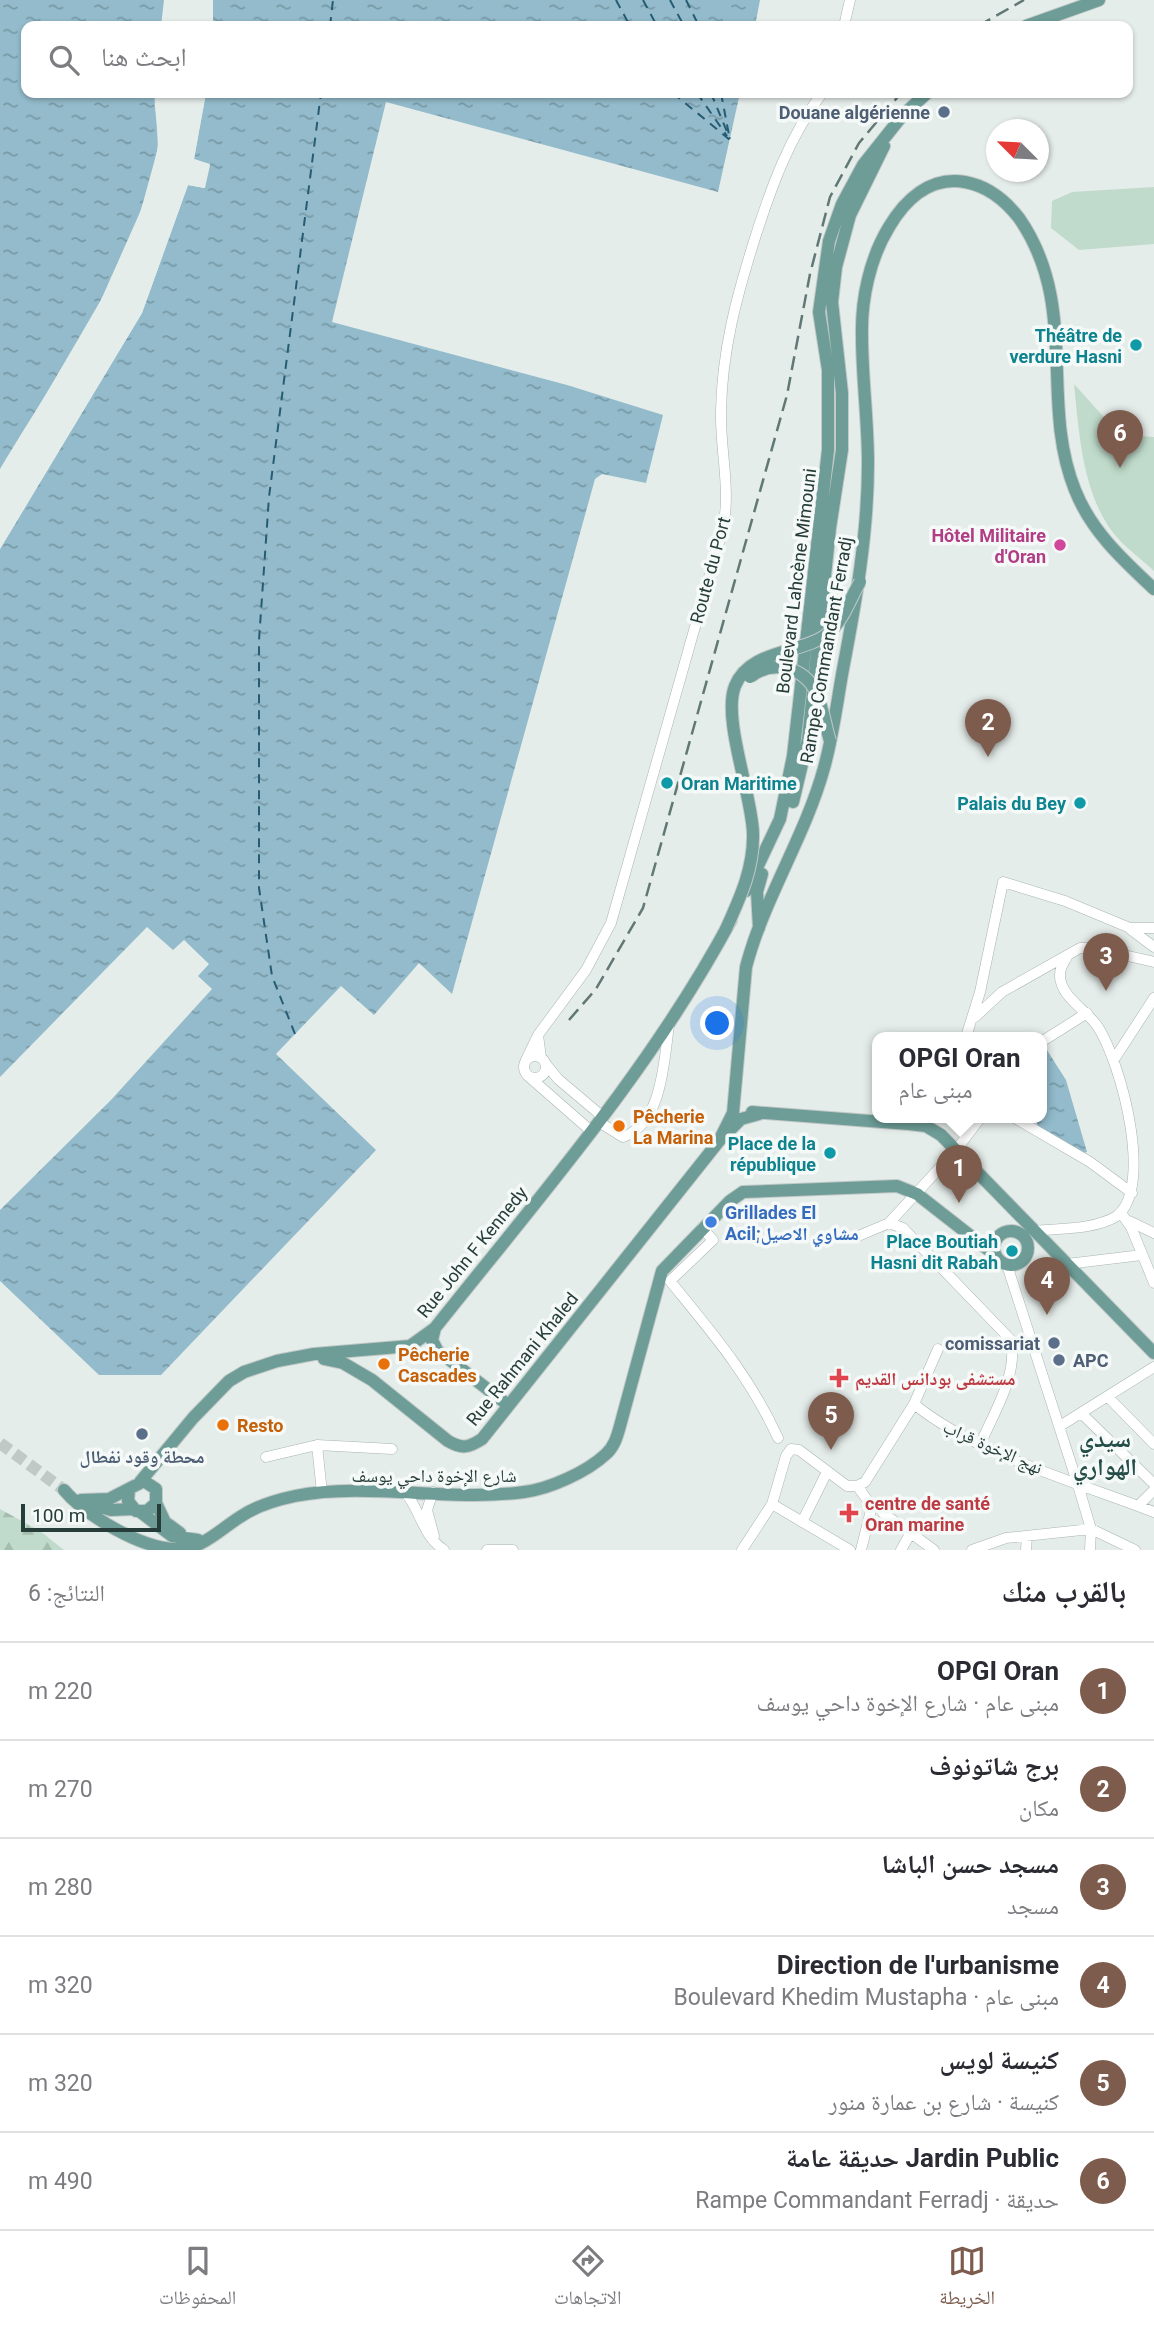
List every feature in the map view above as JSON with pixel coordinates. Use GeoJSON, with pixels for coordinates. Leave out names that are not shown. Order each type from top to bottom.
{"type":"FeatureCollection","features":[{"type":"Feature","properties":{"kind":"main road"},"geometry":{"type":"LineString","coordinates":[[1040,21],[1099,0]]}},
{"type":"Feature","properties":{"kind":"main road","name":"Boulevard Lahcène Mimouni"},"geometry":{"type":"LineString","coordinates":[[669,1024],[726,929],[780,819],[792,771],[829,435],[828,370],[819,312],[825,259],[835,223],[851,186],[890,130],[922,98]]}},
{"type":"Feature","properties":{"kind":"main road","name":"Boulevard Lahcène Mimouni"},"geometry":{"type":"LineString","coordinates":[[759,928],[759,883],[793,803],[808,739],[830,528],[842,450],[842,393],[832,302],[838,250],[850,215],[881,156],[890,130]]}},
{"type":"Feature","properties":{"kind":"main road","name":"Rampe Commandant Ferradj"},"geometry":{"type":"LineString","coordinates":[[759,928],[808,816],[830,741],[860,582],[868,463],[862,320],[871,271],[883,237],[908,201],[927,188],[959,181],[997,195],[1014,211],[1041,255],[1050,281],[1064,446],[1075,491],[1103,537],[1154,589]]}},
{"type":"Feature","properties":{"kind":"main road"},"geometry":{"type":"LineString","coordinates":[[726,929],[744,889],[752,860],[753,835],[732,709],[733,692],[743,674],[761,660],[832,631],[860,582]]}},
{"type":"Feature","properties":{"kind":"main road"},"geometry":{"type":"LineString","coordinates":[[732,709],[745,682],[760,670],[772,666],[792,669],[815,690],[830,741]]}},
{"type":"Feature","properties":{"kind":"main road"},"geometry":{"type":"LineString","coordinates":[[719,1141],[730,1122],[736,1093],[746,967],[759,928]]}},
{"type":"Feature","properties":{"kind":"main road","name":"Rue John F Kennedy"},"geometry":{"type":"LineString","coordinates":[[140,1482],[170,1444],[229,1381],[258,1367],[306,1357],[410,1346],[435,1328],[598,1123],[669,1024]]}},
{"type":"Feature","properties":{"kind":"main road"},"geometry":{"type":"LineString","coordinates":[[736,1093],[741,1110],[759,1114],[872,1122]]}},
{"type":"Feature","properties":{"kind":"main road"},"geometry":{"type":"LineString","coordinates":[[719,1141],[741,1119],[759,1114]]}},
{"type":"Feature","properties":{"kind":"main road"},"geometry":{"type":"LineString","coordinates":[[884,1123],[926,1126],[957,1149],[1027,1232],[1067,1264],[1154,1353]]}},
{"type":"Feature","properties":{"kind":"main road","name":"Rue Rahmani Khaled"},"geometry":{"type":"LineString","coordinates":[[306,1357],[343,1363],[372,1380],[460,1447],[470,1447],[482,1439],[719,1141]]}},
{"type":"Feature","properties":{"kind":"main road","name":"شارع الإخوة داحي يوسف"},"geometry":{"type":"LineString","coordinates":[[80,1500],[64,1490],[116,1528],[154,1545],[187,1548],[215,1535],[261,1506],[296,1496],[321,1493],[533,1490],[604,1456],[616,1440],[659,1278],[668,1263],[702,1228],[743,1192],[897,1186],[916,1194],[995,1255]]}},
{"type":"Feature","properties":{"kind":"main road"},"geometry":{"type":"LineString","coordinates":[[971,1239],[997,1239],[1005,1232],[1027,1232]]}},
{"type":"Feature","properties":{"kind":"main road"},"geometry":{"type":"LineString","coordinates":[[997,1239],[995,1255],[1007,1265],[1018,1265],[1028,1252],[1027,1232]]}},
{"type":"Feature","properties":{"kind":"main road"},"geometry":{"type":"LineString","coordinates":[[1028,1252],[1056,1254]]}},
{"type":"Feature","properties":{"kind":"main road"},"geometry":{"type":"LineString","coordinates":[[435,1328],[432,1340],[437,1350],[508,1405]]}},
{"type":"Feature","properties":{"kind":"main road"},"geometry":{"type":"LineString","coordinates":[[371,1351],[363,1365],[372,1380]]}},
{"type":"Feature","properties":{"kind":"main road","name":"Rue John F Kennedy"},"geometry":{"type":"LineString","coordinates":[[155,1487],[159,1464],[170,1444]]}},
{"type":"Feature","properties":{"kind":"main road"},"geometry":{"type":"LineString","coordinates":[[140,1482],[155,1487],[158,1495],[156,1503],[147,1511],[103,1508],[80,1500],[103,1500],[129,1490],[140,1482]]}},
{"type":"Feature","properties":{"kind":"main road"},"geometry":{"type":"LineString","coordinates":[[129,1490],[128,1501],[136,1511]]}},
{"type":"Feature","properties":{"kind":"main road"},"geometry":{"type":"LineString","coordinates":[[156,1503],[165,1522],[174,1530],[187,1535],[215,1535]]}},
{"type":"Feature","properties":{"kind":"main road","name":"شارع الإخوة داحي يوسف"},"geometry":{"type":"LineString","coordinates":[[136,1511],[180,1539],[192,1541],[215,1535]]}},
{"type":"Feature","properties":{"kind":"street"},"geometry":{"type":"LineString","coordinates":[[845,21],[850,0]]}},
{"type":"Feature","properties":{"kind":"street","name":"Route du Port"},"geometry":{"type":"LineString","coordinates":[[526,1060],[538,1035],[586,970],[611,923],[728,505],[721,447],[722,382],[735,300],[780,163],[795,131],[818,98]]}},
{"type":"Feature","properties":{"kind":"street"},"geometry":{"type":"LineString","coordinates":[[968,1032],[1003,882],[1065,901],[1130,928],[1154,947]]}},
{"type":"Feature","properties":{"kind":"street"},"geometry":{"type":"LineString","coordinates":[[1130,928],[1154,928]]}},
{"type":"Feature","properties":{"kind":"street"},"geometry":{"type":"LineString","coordinates":[[973,1019],[1002,992],[1080,948],[1093,948],[1154,962]]}},
{"type":"Feature","properties":{"kind":"street"},"geometry":{"type":"LineString","coordinates":[[1027,1232],[1098,1224],[1121,1213],[1132,1193],[1139,1152],[1137,1129],[1115,1058],[1087,1013],[1068,994],[1060,979],[1067,957]]}},
{"type":"Feature","properties":{"kind":"street"},"geometry":{"type":"LineString","coordinates":[[1115,1058],[1154,998]]}},
{"type":"Feature","properties":{"kind":"street"},"geometry":{"type":"LineString","coordinates":[[1047,1038],[1087,1013]]}},
{"type":"Feature","properties":{"kind":"street"},"geometry":{"type":"LineString","coordinates":[[598,1123],[543,1061],[531,1057],[526,1060],[524,1070],[527,1075],[598,1123],[623,1137],[631,1135],[655,1104],[669,1024]]}},
{"type":"Feature","properties":{"kind":"street"},"geometry":{"type":"LineString","coordinates":[[527,1075],[538,1077],[545,1069],[538,1035]]}},
{"type":"Feature","properties":{"kind":"street"},"geometry":{"type":"LineString","coordinates":[[856,1237],[889,1223],[957,1149],[976,1123]]}},
{"type":"Feature","properties":{"kind":"street"},"geometry":{"type":"LineString","coordinates":[[1023,1123],[1090,1163],[1132,1193]]}},
{"type":"Feature","properties":{"kind":"street"},"geometry":{"type":"LineString","coordinates":[[1121,1213],[1136,1226],[1154,1233]]}},
{"type":"Feature","properties":{"kind":"street"},"geometry":{"type":"LineString","coordinates":[[1121,1213],[1131,1227],[1154,1283]]}},
{"type":"Feature","properties":{"kind":"street"},"geometry":{"type":"LineString","coordinates":[[889,1223],[903,1228],[937,1259],[1011,1340],[1014,1357],[1011,1373],[980,1445]]}},
{"type":"Feature","properties":{"kind":"street"},"geometry":{"type":"LineString","coordinates":[[702,1228],[713,1240],[670,1280],[735,1360],[760,1400],[778,1438]]}},
{"type":"Feature","properties":{"kind":"street"},"geometry":{"type":"LineString","coordinates":[[1067,1264],[1142,1255]]}},
{"type":"Feature","properties":{"kind":"street"},"geometry":{"type":"LineString","coordinates":[[1007,1265],[1091,1529],[1090,1550]]}},
{"type":"Feature","properties":{"kind":"street"},"geometry":{"type":"LineString","coordinates":[[742,1550],[772,1504],[787,1454],[793,1448],[847,1486],[857,1486],[868,1479],[914,1404],[938,1349]]}},
{"type":"Feature","properties":{"kind":"street"},"geometry":{"type":"LineString","coordinates":[[1060,1426],[1154,1367]]}},
{"type":"Feature","properties":{"kind":"street"},"geometry":{"type":"LineString","coordinates":[[1108,1397],[1154,1444]]}},
{"type":"Feature","properties":{"kind":"street","name":"نهج الإخوة قراب"},"geometry":{"type":"LineString","coordinates":[[914,1404],[934,1420],[980,1445],[1154,1512]]}},
{"type":"Feature","properties":{"kind":"street"},"geometry":{"type":"LineString","coordinates":[[1082,1413],[1154,1487],[1138,1506]]}},
{"type":"Feature","properties":{"kind":"street"},"geometry":{"type":"LineString","coordinates":[[266,1457],[317,1445],[392,1449]]}},
{"type":"Feature","properties":{"kind":"street"},"geometry":{"type":"LineString","coordinates":[[317,1445],[321,1493]]}},
{"type":"Feature","properties":{"kind":"street"},"geometry":{"type":"LineString","coordinates":[[802,1522],[827,1472]]}},
{"type":"Feature","properties":{"kind":"street"},"geometry":{"type":"LineString","coordinates":[[857,1486],[872,1506],[861,1550]]}},
{"type":"Feature","properties":{"kind":"street"},"geometry":{"type":"LineString","coordinates":[[405,1492],[418,1510],[427,1534],[440,1547]]}},
{"type":"Feature","properties":{"kind":"street"},"geometry":{"type":"LineString","coordinates":[[433,1492],[428,1514],[440,1547]]}},
{"type":"Feature","properties":{"kind":"street"},"geometry":{"type":"LineString","coordinates":[[772,1504],[850,1550]]}},
{"type":"Feature","properties":{"kind":"street"},"geometry":{"type":"LineString","coordinates":[[883,1513],[934,1550]]}},
{"type":"Feature","properties":{"kind":"street"},"geometry":{"type":"LineString","coordinates":[[972,1550],[1006,1538],[1091,1529],[1135,1550]]}},
{"type":"Feature","properties":{"kind":"street"},"geometry":{"type":"LineString","coordinates":[[901,1550],[910,1534]]}},
{"type":"Feature","properties":{"kind":"street"},"geometry":{"type":"LineString","coordinates":[[1026,1550],[1027,1536]]}},
{"type":"Feature","properties":{"kind":"street"},"geometry":{"type":"LineString","coordinates":[[487,1550],[513,1550]]}},
{"type":"Feature","properties":{"kind":"green space"},"geometry":{"type":"Polygon","coordinates":[[[1154,187],[1154,244],[1079,250],[1051,228],[1052,201],[1072,192],[1154,187]]]}},
{"type":"Feature","properties":{"kind":"green space"},"geometry":{"type":"Polygon","coordinates":[[[1074,384],[1120,435],[1154,437],[1154,571],[1115,536],[1101,514],[1084,460],[1074,384]]]}},
{"type":"Feature","properties":{"kind":"green space"},"geometry":{"type":"Polygon","coordinates":[[[0,1509],[40,1531],[64,1550],[0,1550],[0,1509]]]}},
{"type":"Feature","properties":{"kind":"water"},"geometry":{"type":"Polygon","coordinates":[[[0,0],[164,0],[162,21],[21,21],[21,98],[155,98],[158,144],[146,194],[113,276],[70,355],[0,469],[0,0]]]}},
{"type":"Feature","properties":{"kind":"water"},"geometry":{"type":"Polygon","coordinates":[[[213,0],[760,0],[756,21],[213,21],[213,0]]]}},
{"type":"Feature","properties":{"kind":"water"},"geometry":{"type":"Polygon","coordinates":[[[205,98],[739,98],[718,192],[386,102],[332,322],[567,385],[663,415],[646,483],[602,474],[595,479],[452,994],[419,963],[374,1015],[341,986],[276,1054],[376,1150],[161,1375],[99,1375],[0,1281],[0,1210],[111,1100],[212,989],[198,976],[209,964],[184,940],[173,950],[147,927],[0,1077],[0,549],[142,313],[188,185],[205,188],[210,165],[194,159],[205,98]]]}},
{"type":"Feature","properties":{"kind":"water"},"geometry":{"type":"Polygon","coordinates":[[[1047,1050],[1066,1080],[1087,1152],[1081,1154],[1039,1128],[1037,1123],[1047,1123],[1047,1050]]]}},
{"type":"Feature","properties":{"kind":"pier"},"geometry":{"type":"Polygon","coordinates":[[[155,98],[159,98],[161,148],[144,211],[104,302],[0,473],[101,300],[141,210],[158,148],[155,98]]]}},
{"type":"Feature","properties":{"kind":"pier"},"geometry":{"type":"Polygon","coordinates":[[[202,98],[205,98],[194,159],[210,164],[204,188],[188,185],[142,313],[0,549],[0,542],[139,311],[185,183],[202,184],[206,167],[191,159],[202,98]]]}},
{"type":"Feature","properties":{"kind":"ferry route"},"geometry":{"type":"LineString","coordinates":[[331,21],[333,0]]}},
{"type":"Feature","properties":{"kind":"ferry route"},"geometry":{"type":"LineString","coordinates":[[616,0],[627,21]]}},
{"type":"Feature","properties":{"kind":"ferry route"},"geometry":{"type":"LineString","coordinates":[[643,0],[654,21]]}},
{"type":"Feature","properties":{"kind":"ferry route"},"geometry":{"type":"LineString","coordinates":[[670,0],[681,21]]}},
{"type":"Feature","properties":{"kind":"ferry route"},"geometry":{"type":"LineString","coordinates":[[686,0],[696,21]]}},
{"type":"Feature","properties":{"kind":"ferry route"},"geometry":{"type":"LineString","coordinates":[[295,1034],[272,976],[259,888],[259,640],[269,497],[320,98]]}},
{"type":"Feature","properties":{"kind":"ferry route"},"geometry":{"type":"LineString","coordinates":[[679,98],[730,140]]}},
{"type":"Feature","properties":{"kind":"ferry route"},"geometry":{"type":"LineString","coordinates":[[700,98],[727,136]]}},
{"type":"Feature","properties":{"kind":"ferry route"},"geometry":{"type":"LineString","coordinates":[[713,98],[730,139]]}},
{"type":"Feature","properties":{"kind":"ferry route"},"geometry":{"type":"LineString","coordinates":[[722,98],[729,135]]}},
{"type":"Feature","properties":{"kind":"tunnel"},"geometry":{"type":"LineString","coordinates":[[0,1443],[64,1490]]}},
{"type":"Feature","properties":{"kind":"railway"},"geometry":{"type":"LineString","coordinates":[[987,21],[1024,0]]}},
{"type":"Feature","properties":{"kind":"railway"},"geometry":{"type":"LineString","coordinates":[[569,1020],[596,989],[643,908],[787,395],[810,274],[830,197],[859,143],[897,98]]}},
{"type":"Feature","properties":{"kind":"place","name":"Douane algérienne"},"geometry":{"type":"Point","coordinates":[944,112]}},
{"type":"Feature","properties":{"kind":"place","name":"Théâtre de verdure Hasni"},"geometry":{"type":"Point","coordinates":[1136,345]}},
{"type":"Feature","properties":{"kind":"place","name":"Jardin Public حديقة عامة"},"geometry":{"type":"Point","coordinates":[1120,468]}},
{"type":"Feature","properties":{"kind":"place","name":"Hôtel Militaire d'Oran"},"geometry":{"type":"Point","coordinates":[1060,545]}},
{"type":"Feature","properties":{"kind":"place","name":"برج شاتونوف"},"geometry":{"type":"Point","coordinates":[988,757]}},
{"type":"Feature","properties":{"kind":"place","name":"Oran Maritime"},"geometry":{"type":"Point","coordinates":[667,783]}},
{"type":"Feature","properties":{"kind":"place","name":"Palais du Bey"},"geometry":{"type":"Point","coordinates":[1080,803]}},
{"type":"Feature","properties":{"kind":"place","name":"مسجد حسن الباشا"},"geometry":{"type":"Point","coordinates":[1106,991]}},
{"type":"Feature","properties":{"kind":"place","name":"Pêcherie La Marina"},"geometry":{"type":"Point","coordinates":[619,1126]}},
{"type":"Feature","properties":{"kind":"place","name":"Place de la république"},"geometry":{"type":"Point","coordinates":[830,1153]}},
{"type":"Feature","properties":{"kind":"place","name":"OPGI Oran"},"geometry":{"type":"Point","coordinates":[959,1203]}},
{"type":"Feature","properties":{"kind":"place","name":"Grillades El Acil;مشاوي الاصيل"},"geometry":{"type":"Point","coordinates":[711,1222]}},
{"type":"Feature","properties":{"kind":"place","name":"Place Boutiah Hasni dit Rabah"},"geometry":{"type":"Point","coordinates":[1012,1251]}},
{"type":"Feature","properties":{"kind":"place","name":"Direction de l'urbanisme"},"geometry":{"type":"Point","coordinates":[1047,1315]}},
{"type":"Feature","properties":{"kind":"place","name":"comissariat"},"geometry":{"type":"Point","coordinates":[1054,1343]}},
{"type":"Feature","properties":{"kind":"place","name":"APC"},"geometry":{"type":"Point","coordinates":[1059,1360]}},
{"type":"Feature","properties":{"kind":"place","name":"Pêcherie Cascades"},"geometry":{"type":"Point","coordinates":[384,1364]}},
{"type":"Feature","properties":{"kind":"place","name":"مستشفى بودانس القديم"},"geometry":{"type":"Point","coordinates":[839,1378]}},
{"type":"Feature","properties":{"kind":"place","name":"Resto"},"geometry":{"type":"Point","coordinates":[223,1425]}},
{"type":"Feature","properties":{"kind":"place","name":"محطة وقود نفطال"},"geometry":{"type":"Point","coordinates":[142,1434]}},
{"type":"Feature","properties":{"kind":"place","name":"كنيسة لويس"},"geometry":{"type":"Point","coordinates":[831,1450]}},
{"type":"Feature","properties":{"kind":"place","name":"centre de santé Oran marine"},"geometry":{"type":"Point","coordinates":[849,1513]}},
{"type":"Feature","properties":{"kind":"district","name":"سيدي الهواري"},"geometry":{"type":"Point","coordinates":[1105,1453]}}]}
